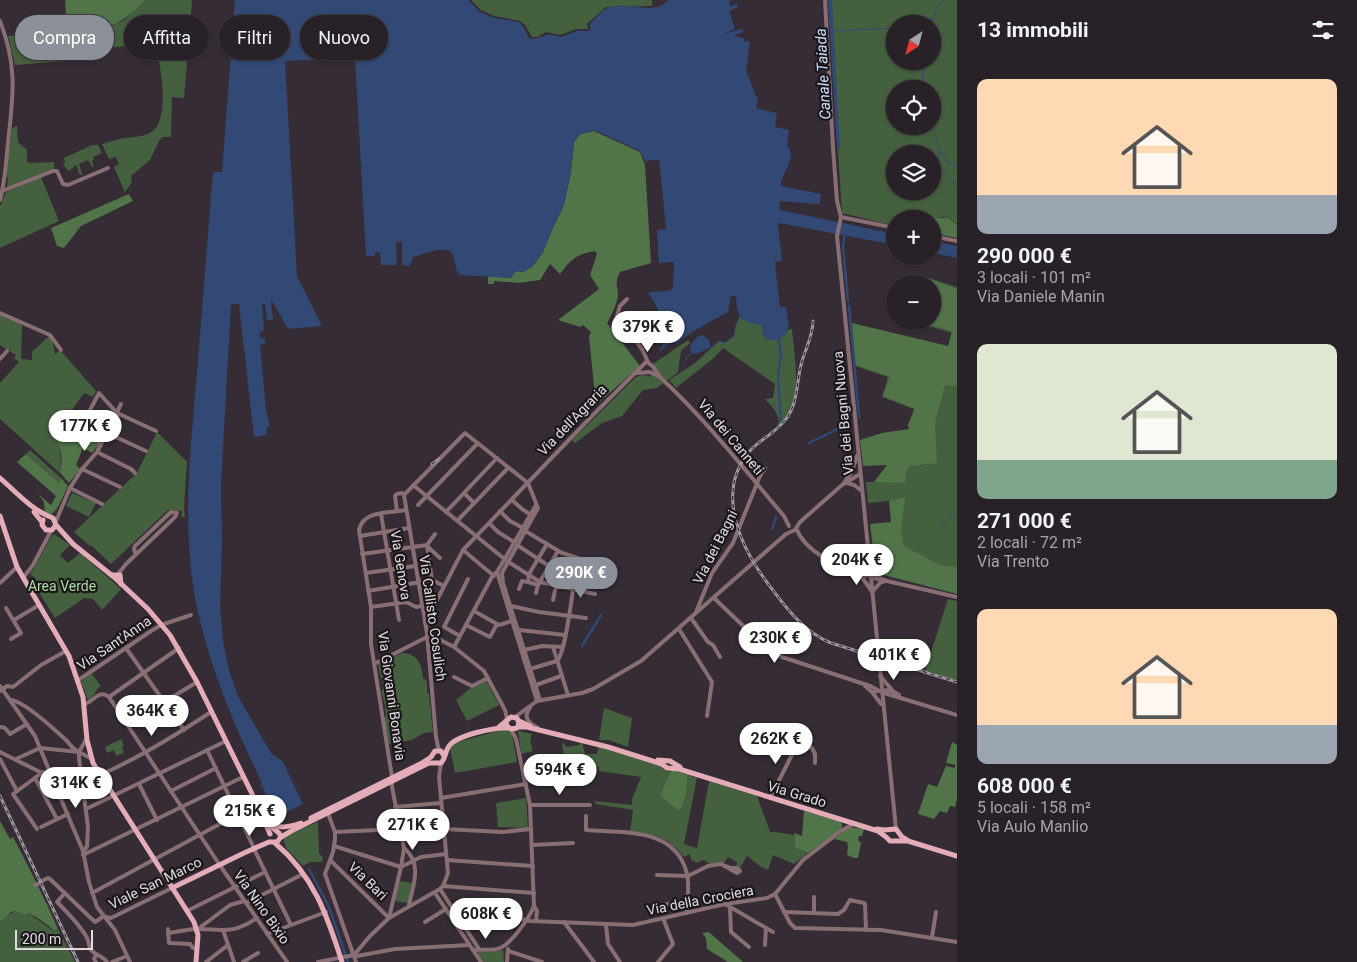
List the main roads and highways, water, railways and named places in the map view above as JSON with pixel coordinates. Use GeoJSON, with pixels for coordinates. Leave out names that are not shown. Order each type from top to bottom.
{"type":"FeatureCollection","features":[{"type":"Feature","properties":{"kind":"main road"},"geometry":{"type":"LineString","coordinates":[[0,480],[56,523],[73,544]]}},
{"type":"Feature","properties":{"kind":"main road"},"geometry":{"type":"LineString","coordinates":[[0,480],[35,513],[44,528],[73,544],[118,577],[161,625],[178,648],[197,682],[263,817],[284,850],[313,888],[326,912],[344,959]]}},
{"type":"Feature","properties":{"kind":"main road"},"geometry":{"type":"LineString","coordinates":[[0,516],[17,568],[66,651],[85,704],[87,738],[92,760],[197,929],[196,962]]}},
{"type":"Feature","properties":{"kind":"main road"},"geometry":{"type":"LineString","coordinates":[[42,522],[49,517]]}},
{"type":"Feature","properties":{"kind":"main road"},"geometry":{"type":"LineString","coordinates":[[51,531],[56,523]]}},
{"type":"Feature","properties":{"kind":"main road"},"geometry":{"type":"LineString","coordinates":[[275,837],[422,763],[448,748],[458,739],[513,723]]}},
{"type":"Feature","properties":{"kind":"main road","name":"Via Grado"},"geometry":{"type":"LineString","coordinates":[[513,723],[606,744],[878,832],[886,836],[890,841],[908,841],[957,856]]}},
{"type":"Feature","properties":{"kind":"main road","name":"Via Grado"},"geometry":{"type":"LineString","coordinates":[[513,723],[678,766],[880,830],[894,829],[908,841]]}},
{"type":"Feature","properties":{"kind":"main road"},"geometry":{"type":"LineString","coordinates":[[392,779],[437,763],[438,753]]}},
{"type":"Feature","properties":{"kind":"main road","name":"Via Callisto Cosulich"},"geometry":{"type":"LineString","coordinates":[[437,763],[444,760],[438,753]]}},
{"type":"Feature","properties":{"kind":"main road"},"geometry":{"type":"LineString","coordinates":[[263,817],[274,826],[284,828],[327,812]]}},
{"type":"Feature","properties":{"kind":"main road"},"geometry":{"type":"LineString","coordinates":[[275,837],[300,823]]}},
{"type":"Feature","properties":{"kind":"main road"},"geometry":{"type":"LineString","coordinates":[[886,836],[894,829]]}},
{"type":"Feature","properties":{"kind":"main road"},"geometry":{"type":"LineString","coordinates":[[894,829],[896,841]]}},
{"type":"Feature","properties":{"kind":"main road","name":"Viale San Marco"},"geometry":{"type":"LineString","coordinates":[[172,888],[275,837]]}},
{"type":"Feature","properties":{"kind":"water"},"geometry":{"type":"Polygon","coordinates":[[[235,0],[468,0],[480,12],[494,18],[519,22],[529,38],[534,39],[546,35],[561,37],[577,31],[588,31],[591,28],[589,25],[600,13],[614,6],[648,8],[663,5],[668,0],[731,0],[730,6],[737,4],[738,7],[729,11],[735,29],[723,34],[742,29],[743,32],[725,39],[734,36],[744,38],[744,41],[750,42],[746,71],[758,100],[756,108],[777,113],[775,127],[789,130],[787,145],[791,156],[781,186],[821,194],[820,203],[816,204],[780,201],[780,210],[886,232],[886,243],[779,223],[782,261],[775,262],[780,307],[786,307],[789,326],[785,336],[775,340],[767,340],[763,335],[762,325],[744,320],[737,309],[736,296],[731,296],[728,312],[692,332],[677,343],[670,343],[659,352],[665,338],[667,325],[648,292],[669,291],[673,288],[674,262],[659,263],[657,230],[666,229],[659,160],[649,160],[646,163],[640,151],[594,131],[580,134],[574,142],[571,172],[564,205],[543,252],[533,266],[523,272],[516,271],[511,278],[460,275],[457,271],[452,252],[447,250],[432,251],[413,257],[410,266],[402,265],[402,242],[396,242],[397,265],[381,265],[380,252],[375,252],[375,256],[366,256],[355,60],[388,60],[388,15],[300,15],[300,60],[308,60],[285,61],[297,276],[322,326],[288,329],[272,301],[273,320],[267,320],[265,304],[262,304],[264,331],[260,332],[260,338],[265,338],[265,344],[260,345],[266,410],[270,426],[267,427],[267,435],[254,437],[239,304],[231,304],[221,485],[220,608],[223,641],[230,674],[239,698],[271,753],[283,762],[303,804],[276,817],[262,786],[259,785],[262,783],[231,714],[213,666],[194,592],[189,540],[190,462],[213,172],[222,172],[230,60],[290,60],[290,15],[234,15],[235,0]]]}},
{"type":"Feature","properties":{"kind":"water"},"geometry":{"type":"Polygon","coordinates":[[[828,0],[832,0],[840,148],[838,149],[837,149],[828,0]]]}},
{"type":"Feature","properties":{"kind":"water"},"geometry":{"type":"Polygon","coordinates":[[[941,243],[957,246],[957,258],[941,255],[941,243]]]}},
{"type":"Feature","properties":{"kind":"water"},"geometry":{"type":"Polygon","coordinates":[[[702,335],[709,340],[712,347],[696,354],[691,353],[690,345],[697,337],[702,335]]]}},
{"type":"Feature","properties":{"kind":"waterway"},"geometry":{"type":"LineString","coordinates":[[934,15],[937,7],[943,0]]}},
{"type":"Feature","properties":{"kind":"waterway"},"geometry":{"type":"LineString","coordinates":[[833,31],[886,28]]}},
{"type":"Feature","properties":{"kind":"waterway"},"geometry":{"type":"LineString","coordinates":[[922,70],[923,80]]}},
{"type":"Feature","properties":{"kind":"waterway"},"geometry":{"type":"LineString","coordinates":[[935,135],[939,146],[939,163],[942,170],[957,185]]}},
{"type":"Feature","properties":{"kind":"waterway"},"geometry":{"type":"LineString","coordinates":[[941,152],[948,162],[957,167]]}},
{"type":"Feature","properties":{"kind":"waterway","name":"Canale Taiada"},"geometry":{"type":"LineString","coordinates":[[845,233],[843,247],[848,301]]}},
{"type":"Feature","properties":{"kind":"waterway","name":"Canale Taiada"},"geometry":{"type":"LineString","coordinates":[[849,306],[859,417]]}},
{"type":"Feature","properties":{"kind":"waterway"},"geometry":{"type":"LineString","coordinates":[[712,347],[719,341],[725,343],[734,336],[740,316]]}},
{"type":"Feature","properties":{"kind":"waterway"},"geometry":{"type":"LineString","coordinates":[[779,338],[781,355],[778,376],[781,423]]}},
{"type":"Feature","properties":{"kind":"waterway"},"geometry":{"type":"LineString","coordinates":[[683,363],[691,353]]}},
{"type":"Feature","properties":{"kind":"waterway","name":"Canale Taiada"},"geometry":{"type":"LineString","coordinates":[[809,443],[850,423]]}},
{"type":"Feature","properties":{"kind":"waterway"},"geometry":{"type":"LineString","coordinates":[[941,525],[957,512]]}},
{"type":"Feature","properties":{"kind":"waterway"},"geometry":{"type":"LineString","coordinates":[[772,529],[776,517]]}},
{"type":"Feature","properties":{"kind":"waterway"},"geometry":{"type":"LineString","coordinates":[[582,646],[601,615]]}},
{"type":"Feature","properties":{"kind":"waterway"},"geometry":{"type":"LineString","coordinates":[[309,869],[329,907],[348,962]]}},
{"type":"Feature","properties":{"kind":"railway"},"geometry":{"type":"LineString","coordinates":[[813,321],[811,336],[802,361],[795,398],[790,412],[778,428],[749,452],[739,467],[734,483],[733,500],[740,534],[747,551],[766,581],[795,617],[812,632],[831,643],[957,682]]}},
{"type":"Feature","properties":{"kind":"railway"},"geometry":{"type":"LineString","coordinates":[[432,464],[439,459]]}},
{"type":"Feature","properties":{"kind":"railway"},"geometry":{"type":"LineString","coordinates":[[0,796],[78,962]]}},
{"type":"Feature","properties":{"kind":"park label","name":"Area Verde"},"geometry":{"type":"Point","coordinates":[62,586]}}]}
